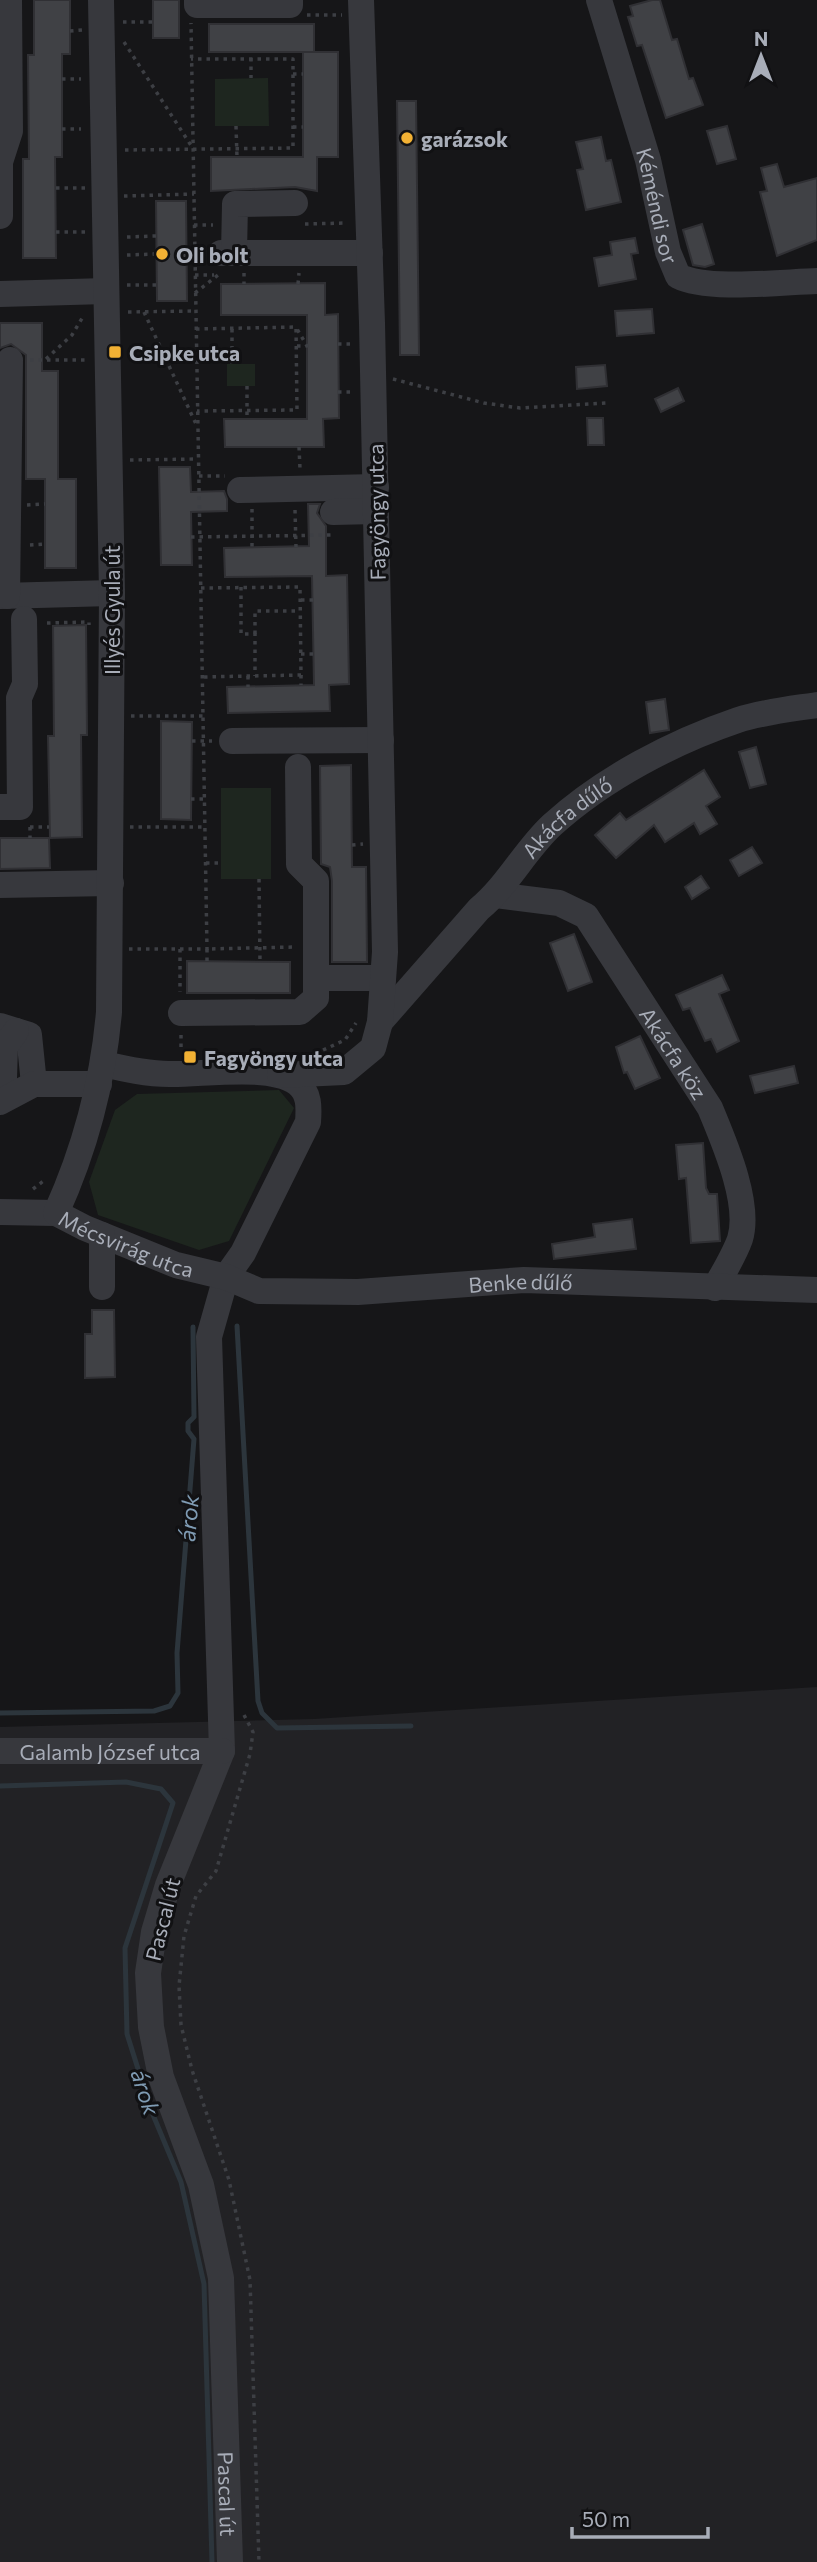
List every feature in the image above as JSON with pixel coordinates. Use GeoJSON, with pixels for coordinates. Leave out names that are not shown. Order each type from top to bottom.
{"type":"FeatureCollection","features":[{"type":"Feature","properties":{"kind":"street"},"geometry":{"type":"LineString","coordinates":[[0,216],[0,162],[10,131],[9,0]]}},
{"type":"Feature","properties":{"kind":"street"},"geometry":{"type":"LineString","coordinates":[[194,12],[197,5],[290,5],[290,0]]}},
{"type":"Feature","properties":{"kind":"street","name":"Fagyöngy utca"},"geometry":{"type":"LineString","coordinates":[[226,1277],[243,1253],[308,1122],[344,1072],[373,1048],[370,1019],[383,978],[376,499],[361,0]]}},
{"type":"Feature","properties":{"kind":"street","name":"Kéméndi sor"},"geometry":{"type":"LineString","coordinates":[[599,0],[648,160],[668,252],[678,276],[691,283],[710,284],[817,281]]}},
{"type":"Feature","properties":{"kind":"street","name":"Illyés Gyula út"},"geometry":{"type":"LineString","coordinates":[[56,1213],[76,1168],[101,1074],[109,1012],[112,593],[107,360],[110,298],[108,11]]}},
{"type":"Feature","properties":{"kind":"street"},"geometry":{"type":"LineString","coordinates":[[295,203],[234,204],[229,264],[370,253]]}},
{"type":"Feature","properties":{"kind":"street"},"geometry":{"type":"LineString","coordinates":[[0,294],[110,298]]}},
{"type":"Feature","properties":{"kind":"street"},"geometry":{"type":"LineString","coordinates":[[10,360],[11,515],[3,596],[112,593]]}},
{"type":"Feature","properties":{"kind":"street"},"geometry":{"type":"LineString","coordinates":[[239,483],[376,499]]}},
{"type":"Feature","properties":{"kind":"street"},"geometry":{"type":"LineString","coordinates":[[333,512],[376,499]]}},
{"type":"Feature","properties":{"kind":"street"},"geometry":{"type":"LineString","coordinates":[[0,807],[20,807],[19,698],[25,684],[24,619]]}},
{"type":"Feature","properties":{"kind":"street","name":"Akácfa dűlő"},"geometry":{"type":"LineString","coordinates":[[370,1019],[496,895],[550,827],[612,780],[653,757],[739,720],[817,705]]}},
{"type":"Feature","properties":{"kind":"street"},"geometry":{"type":"LineString","coordinates":[[232,741],[381,740]]}},
{"type":"Feature","properties":{"kind":"street"},"geometry":{"type":"LineString","coordinates":[[181,1013],[300,1012],[316,998],[316,881],[299,864],[298,767]]}},
{"type":"Feature","properties":{"kind":"street"},"geometry":{"type":"LineString","coordinates":[[0,885],[111,883]]}},
{"type":"Feature","properties":{"kind":"street","name":"Akácfa köz"},"geometry":{"type":"LineString","coordinates":[[496,895],[559,902],[586,916],[607,944],[645,1011],[710,1108],[724,1141],[743,1214],[740,1239],[715,1288]]}},
{"type":"Feature","properties":{"kind":"street"},"geometry":{"type":"LineString","coordinates":[[316,978],[383,978]]}},
{"type":"Feature","properties":{"kind":"street"},"geometry":{"type":"LineString","coordinates":[[0,1082],[4,1078],[8,1028],[29,1035],[34,1084]]}},
{"type":"Feature","properties":{"kind":"street"},"geometry":{"type":"LineString","coordinates":[[0,1102],[34,1084],[101,1074],[262,1072],[296,1081],[305,1090],[309,1106],[308,1122]]}},
{"type":"Feature","properties":{"kind":"street"},"geometry":{"type":"LineString","coordinates":[[280,1075],[344,1072]]}},
{"type":"Feature","properties":{"kind":"street","name":"Mécsvirág utca"},"geometry":{"type":"LineString","coordinates":[[0,1212],[56,1213],[176,1265],[226,1277]]}},
{"type":"Feature","properties":{"kind":"street"},"geometry":{"type":"LineString","coordinates":[[102,1235],[102,1287]]}},
{"type":"Feature","properties":{"kind":"street","name":"Benke dűlő"},"geometry":{"type":"LineString","coordinates":[[226,1277],[259,1291],[358,1292],[524,1280],[817,1290]]}},
{"type":"Feature","properties":{"kind":"street","name":"Pascal út"},"geometry":{"type":"LineString","coordinates":[[226,1277],[209,1337],[222,1751],[168,1885],[154,1933],[149,1973],[151,2027],[161,2077],[201,2185],[221,2278],[230,2562]]}},
{"type":"Feature","properties":{"kind":"street","name":"Galamb József utca"},"geometry":{"type":"LineString","coordinates":[[0,1751],[222,1751]]}},
{"type":"Feature","properties":{"kind":"path"},"geometry":{"type":"LineString","coordinates":[[108,11],[153,22]]}},
{"type":"Feature","properties":{"kind":"path"},"geometry":{"type":"LineString","coordinates":[[194,12],[191,59],[207,961]]}},
{"type":"Feature","properties":{"kind":"path"},"geometry":{"type":"LineString","coordinates":[[122,37],[193,149]]}},
{"type":"Feature","properties":{"kind":"path"},"geometry":{"type":"LineString","coordinates":[[233,52],[233,58]]}},
{"type":"Feature","properties":{"kind":"path"},"geometry":{"type":"LineString","coordinates":[[277,52],[277,59]]}},
{"type":"Feature","properties":{"kind":"path"},"geometry":{"type":"LineString","coordinates":[[251,58],[251,78]]}},
{"type":"Feature","properties":{"kind":"path"},"geometry":{"type":"LineString","coordinates":[[118,150],[293,148],[293,59],[191,59]]}},
{"type":"Feature","properties":{"kind":"path"},"geometry":{"type":"LineString","coordinates":[[293,74],[303,74]]}},
{"type":"Feature","properties":{"kind":"path"},"geometry":{"type":"LineString","coordinates":[[62,79],[89,79]]}},
{"type":"Feature","properties":{"kind":"path"},"geometry":{"type":"LineString","coordinates":[[236,126],[237,157]]}},
{"type":"Feature","properties":{"kind":"path"},"geometry":{"type":"LineString","coordinates":[[293,127],[303,127]]}},
{"type":"Feature","properties":{"kind":"path"},"geometry":{"type":"LineString","coordinates":[[62,129],[89,129]]}},
{"type":"Feature","properties":{"kind":"path"},"geometry":{"type":"LineString","coordinates":[[290,148],[290,157]]}},
{"type":"Feature","properties":{"kind":"path"},"geometry":{"type":"LineString","coordinates":[[56,188],[90,188]]}},
{"type":"Feature","properties":{"kind":"path"},"geometry":{"type":"LineString","coordinates":[[119,196],[194,194]]}},
{"type":"Feature","properties":{"kind":"path"},"geometry":{"type":"LineString","coordinates":[[56,232],[90,232]]}},
{"type":"Feature","properties":{"kind":"path"},"geometry":{"type":"LineString","coordinates":[[120,237],[156,236]]}},
{"type":"Feature","properties":{"kind":"path"},"geometry":{"type":"LineString","coordinates":[[120,255],[156,254]]}},
{"type":"Feature","properties":{"kind":"path"},"geometry":{"type":"LineString","coordinates":[[195,293],[229,264],[244,284]]}},
{"type":"Feature","properties":{"kind":"path"},"geometry":{"type":"LineString","coordinates":[[299,275],[299,284]]}},
{"type":"Feature","properties":{"kind":"path"},"geometry":{"type":"LineString","coordinates":[[45,360],[110,298],[157,285]]}},
{"type":"Feature","properties":{"kind":"path"},"geometry":{"type":"LineString","coordinates":[[110,298],[144,312],[196,311]]}},
{"type":"Feature","properties":{"kind":"path"},"geometry":{"type":"LineString","coordinates":[[144,312],[198,428]]}},
{"type":"Feature","properties":{"kind":"path"},"geometry":{"type":"LineString","coordinates":[[196,329],[296,327]]}},
{"type":"Feature","properties":{"kind":"path"},"geometry":{"type":"LineString","coordinates":[[296,327],[307,346],[297,346]]}},
{"type":"Feature","properties":{"kind":"path"},"geometry":{"type":"LineString","coordinates":[[296,327],[298,419]]}},
{"type":"Feature","properties":{"kind":"path"},"geometry":{"type":"LineString","coordinates":[[232,328],[232,365]]}},
{"type":"Feature","properties":{"kind":"path"},"geometry":{"type":"LineString","coordinates":[[10,360],[107,360]]}},
{"type":"Feature","properties":{"kind":"path"},"geometry":{"type":"LineString","coordinates":[[373,379],[400,379],[484,403],[520,408],[606,403]]}},
{"type":"Feature","properties":{"kind":"path"},"geometry":{"type":"LineString","coordinates":[[247,386],[247,419]]}},
{"type":"Feature","properties":{"kind":"path"},"geometry":{"type":"LineString","coordinates":[[197,411],[298,410]]}},
{"type":"Feature","properties":{"kind":"path"},"geometry":{"type":"LineString","coordinates":[[299,447],[300,461]]}},
{"type":"Feature","properties":{"kind":"path"},"geometry":{"type":"LineString","coordinates":[[123,460],[198,459]]}},
{"type":"Feature","properties":{"kind":"path"},"geometry":{"type":"LineString","coordinates":[[199,476],[239,483]]}},
{"type":"Feature","properties":{"kind":"path"},"geometry":{"type":"LineString","coordinates":[[191,491],[199,491]]}},
{"type":"Feature","properties":{"kind":"path"},"geometry":{"type":"LineString","coordinates":[[11,515],[45,505]]}},
{"type":"Feature","properties":{"kind":"path"},"geometry":{"type":"LineString","coordinates":[[191,537],[315,535]]}},
{"type":"Feature","properties":{"kind":"path"},"geometry":{"type":"LineString","coordinates":[[252,536],[252,548]]}},
{"type":"Feature","properties":{"kind":"path"},"geometry":{"type":"LineString","coordinates":[[296,536],[296,547]]}},
{"type":"Feature","properties":{"kind":"path"},"geometry":{"type":"LineString","coordinates":[[26,545],[45,544]]}},
{"type":"Feature","properties":{"kind":"path"},"geometry":{"type":"LineString","coordinates":[[241,587],[241,634],[255,634]]}},
{"type":"Feature","properties":{"kind":"path"},"geometry":{"type":"LineString","coordinates":[[201,588],[300,587],[301,685]]}},
{"type":"Feature","properties":{"kind":"path"},"geometry":{"type":"LineString","coordinates":[[300,600],[313,600]]}},
{"type":"Feature","properties":{"kind":"path"},"geometry":{"type":"LineString","coordinates":[[255,676],[255,611],[300,611]]}},
{"type":"Feature","properties":{"kind":"path"},"geometry":{"type":"LineString","coordinates":[[53,622],[89,622],[89,634]]}},
{"type":"Feature","properties":{"kind":"path"},"geometry":{"type":"LineString","coordinates":[[301,654],[314,654]]}},
{"type":"Feature","properties":{"kind":"path"},"geometry":{"type":"LineString","coordinates":[[202,677],[301,675]]}},
{"type":"Feature","properties":{"kind":"path"},"geometry":{"type":"LineString","coordinates":[[248,676],[248,687]]}},
{"type":"Feature","properties":{"kind":"path"},"geometry":{"type":"LineString","coordinates":[[125,716],[203,716]]}},
{"type":"Feature","properties":{"kind":"path"},"geometry":{"type":"LineString","coordinates":[[192,741],[203,741]]}},
{"type":"Feature","properties":{"kind":"path"},"geometry":{"type":"LineString","coordinates":[[191,799],[204,799]]}},
{"type":"Feature","properties":{"kind":"path"},"geometry":{"type":"LineString","coordinates":[[30,827],[30,838]]}},
{"type":"Feature","properties":{"kind":"path"},"geometry":{"type":"LineString","coordinates":[[126,827],[205,827]]}},
{"type":"Feature","properties":{"kind":"path"},"geometry":{"type":"LineString","coordinates":[[352,845],[363,844]]}},
{"type":"Feature","properties":{"kind":"path"},"geometry":{"type":"LineString","coordinates":[[205,863],[221,863]]}},
{"type":"Feature","properties":{"kind":"path"},"geometry":{"type":"LineString","coordinates":[[259,879],[260,962]]}},
{"type":"Feature","properties":{"kind":"path"},"geometry":{"type":"LineString","coordinates":[[127,950],[316,947]]}},
{"type":"Feature","properties":{"kind":"path"},"geometry":{"type":"LineString","coordinates":[[322,1051],[345,1040],[370,1019]]}},
{"type":"Feature","properties":{"kind":"path"},"geometry":{"type":"LineString","coordinates":[[242,1711],[253,1731],[250,1754],[216,1871],[196,1896],[184,1936],[179,1986],[181,2025],[192,2070],[229,2180],[250,2280],[259,2562]]}},
{"type":"Feature","properties":{"kind":"shaded area"},"geometry":{"type":"Polygon","coordinates":[[[268,78],[269,126],[215,126],[215,79],[268,78]]]}},
{"type":"Feature","properties":{"kind":"shaded area"},"geometry":{"type":"Polygon","coordinates":[[[227,364],[255,364],[255,386],[227,386],[227,364]]]}},
{"type":"Feature","properties":{"kind":"shaded area"},"geometry":{"type":"Polygon","coordinates":[[[221,788],[271,788],[271,879],[221,879],[221,788]]]}},
{"type":"Feature","properties":{"kind":"shaded area"},"geometry":{"type":"Polygon","coordinates":[[[279,1090],[294,1108],[229,1241],[199,1250],[98,1215],[89,1182],[115,1110],[137,1094],[279,1090]]]}},
{"type":"Feature","properties":{"kind":"shaded area"},"geometry":{"type":"Polygon","coordinates":[[[817,1687],[817,2562],[0,2562],[0,1727],[314,1719],[817,1687]]]}},
{"type":"Feature","properties":{"kind":"building"},"geometry":{"type":"Polygon","coordinates":[[[34,0],[70,0],[70,54],[62,54],[62,157],[55,157],[56,258],[23,258],[23,159],[29,159],[28,55],[34,55],[34,0]]]}},
{"type":"Feature","properties":{"kind":"building"},"geometry":{"type":"Polygon","coordinates":[[[153,0],[179,0],[179,38],[153,38],[153,0]]]}},
{"type":"Feature","properties":{"kind":"building"},"geometry":{"type":"Polygon","coordinates":[[[660,0],[672,40],[677,39],[689,79],[693,78],[703,105],[666,118],[642,45],[637,46],[628,17],[633,16],[630,6],[660,0]]]}},
{"type":"Feature","properties":{"kind":"building"},"geometry":{"type":"Polygon","coordinates":[[[209,24],[314,24],[314,52],[209,52],[209,24]]]}},
{"type":"Feature","properties":{"kind":"building"},"geometry":{"type":"Polygon","coordinates":[[[303,52],[338,52],[338,157],[317,157],[317,191],[295,187],[211,191],[211,157],[303,157],[303,52]]]}},
{"type":"Feature","properties":{"kind":"building"},"geometry":{"type":"Polygon","coordinates":[[[397,101],[416,101],[419,355],[400,355],[397,101]]]}},
{"type":"Feature","properties":{"kind":"building"},"geometry":{"type":"Polygon","coordinates":[[[727,126],[736,159],[717,164],[707,131],[727,126]]]}},
{"type":"Feature","properties":{"kind":"building"},"geometry":{"type":"Polygon","coordinates":[[[601,137],[606,161],[611,160],[621,202],[586,210],[577,170],[583,169],[576,142],[601,137]]]}},
{"type":"Feature","properties":{"kind":"building"},"geometry":{"type":"Polygon","coordinates":[[[777,164],[784,187],[817,178],[817,240],[777,256],[760,192],[767,191],[761,168],[777,164]]]}},
{"type":"Feature","properties":{"kind":"building"},"geometry":{"type":"Polygon","coordinates":[[[156,201],[186,201],[187,301],[157,301],[156,201]]]}},
{"type":"Feature","properties":{"kind":"building"},"geometry":{"type":"Polygon","coordinates":[[[702,224],[714,264],[705,267],[693,265],[683,230],[702,224]]]}},
{"type":"Feature","properties":{"kind":"building"},"geometry":{"type":"Polygon","coordinates":[[[635,238],[638,253],[631,254],[636,279],[599,286],[594,258],[612,255],[610,242],[635,238]]]}},
{"type":"Feature","properties":{"kind":"building"},"geometry":{"type":"Polygon","coordinates":[[[325,283],[325,315],[338,314],[339,418],[323,419],[324,447],[225,447],[224,419],[307,419],[307,315],[221,315],[221,284],[325,283]]]}},
{"type":"Feature","properties":{"kind":"building"},"geometry":{"type":"Polygon","coordinates":[[[652,309],[654,333],[617,336],[615,311],[652,309]]]}},
{"type":"Feature","properties":{"kind":"building"},"geometry":{"type":"Polygon","coordinates":[[[0,323],[42,323],[42,371],[58,371],[58,479],[76,479],[76,568],[45,568],[45,479],[26,479],[26,355],[11,344],[0,348],[0,323]]]}},
{"type":"Feature","properties":{"kind":"building"},"geometry":{"type":"Polygon","coordinates":[[[605,365],[607,386],[577,389],[576,367],[605,365]]]}},
{"type":"Feature","properties":{"kind":"building"},"geometry":{"type":"Polygon","coordinates":[[[678,388],[684,401],[661,412],[655,399],[678,388]]]}},
{"type":"Feature","properties":{"kind":"building"},"geometry":{"type":"Polygon","coordinates":[[[587,418],[603,418],[604,445],[588,445],[587,418]]]}},
{"type":"Feature","properties":{"kind":"building"},"geometry":{"type":"Polygon","coordinates":[[[159,467],[190,467],[191,492],[224,491],[227,499],[227,511],[191,512],[192,565],[161,565],[159,467]]]}},
{"type":"Feature","properties":{"kind":"building"},"geometry":{"type":"Polygon","coordinates":[[[308,504],[320,504],[317,513],[326,526],[326,576],[347,575],[349,684],[329,685],[330,711],[228,713],[227,687],[314,685],[312,576],[225,577],[224,548],[309,546],[308,504]]]}},
{"type":"Feature","properties":{"kind":"building"},"geometry":{"type":"Polygon","coordinates":[[[86,625],[87,735],[81,735],[82,837],[50,838],[48,736],[54,736],[53,626],[86,625]]]}},
{"type":"Feature","properties":{"kind":"building"},"geometry":{"type":"Polygon","coordinates":[[[665,699],[669,730],[650,733],[646,702],[665,699]]]}},
{"type":"Feature","properties":{"kind":"building"},"geometry":{"type":"Polygon","coordinates":[[[161,721],[192,722],[191,820],[161,819],[161,721]]]}},
{"type":"Feature","properties":{"kind":"building"},"geometry":{"type":"Polygon","coordinates":[[[756,747],[766,784],[750,788],[739,752],[756,747]]]}},
{"type":"Feature","properties":{"kind":"building"},"geometry":{"type":"Polygon","coordinates":[[[351,765],[352,867],[366,867],[367,962],[332,962],[332,881],[330,867],[321,864],[320,766],[351,765]]]}},
{"type":"Feature","properties":{"kind":"building"},"geometry":{"type":"Polygon","coordinates":[[[704,770],[720,797],[706,806],[717,824],[700,834],[694,823],[665,842],[654,825],[616,858],[595,835],[620,813],[626,820],[704,770]]]}},
{"type":"Feature","properties":{"kind":"building"},"geometry":{"type":"Polygon","coordinates":[[[0,838],[49,838],[50,868],[0,869],[0,838]]]}},
{"type":"Feature","properties":{"kind":"building"},"geometry":{"type":"Polygon","coordinates":[[[752,847],[762,863],[739,876],[730,860],[752,847]]]}},
{"type":"Feature","properties":{"kind":"building"},"geometry":{"type":"Polygon","coordinates":[[[701,876],[709,888],[692,899],[685,887],[701,876]]]}},
{"type":"Feature","properties":{"kind":"building"},"geometry":{"type":"Polygon","coordinates":[[[574,934],[592,982],[568,991],[550,943],[574,934]]]}},
{"type":"Feature","properties":{"kind":"building"},"geometry":{"type":"Polygon","coordinates":[[[187,961],[290,962],[290,993],[187,993],[187,961]]]}},
{"type":"Feature","properties":{"kind":"building"},"geometry":{"type":"Polygon","coordinates":[[[722,975],[729,990],[719,994],[739,1041],[717,1052],[711,1039],[705,1041],[690,1008],[683,1010],[676,995],[722,975]]]}},
{"type":"Feature","properties":{"kind":"building"},"geometry":{"type":"Polygon","coordinates":[[[640,1036],[660,1078],[635,1089],[627,1072],[624,1073],[616,1047],[640,1036]]]}},
{"type":"Feature","properties":{"kind":"building"},"geometry":{"type":"Polygon","coordinates":[[[794,1066],[798,1083],[755,1093],[750,1076],[794,1066]]]}},
{"type":"Feature","properties":{"kind":"building"},"geometry":{"type":"Polygon","coordinates":[[[703,1143],[706,1188],[709,1194],[717,1194],[720,1241],[691,1243],[686,1178],[679,1179],[676,1145],[703,1143]]]}},
{"type":"Feature","properties":{"kind":"building"},"geometry":{"type":"Polygon","coordinates":[[[632,1219],[636,1249],[554,1259],[552,1244],[595,1237],[593,1224],[632,1219]]]}},
{"type":"Feature","properties":{"kind":"building"},"geometry":{"type":"Polygon","coordinates":[[[92,1310],[114,1310],[115,1377],[85,1378],[85,1334],[92,1334],[92,1310]]]}},
{"type":"Feature","properties":{"kind":"waterway"},"geometry":{"type":"LineString","coordinates":[[237,1326],[258,1701],[262,1713],[277,1728],[411,1726]]}},
{"type":"Feature","properties":{"kind":"waterway","name":"árok"},"geometry":{"type":"LineString","coordinates":[[0,1713],[154,1711],[170,1706],[178,1693],[177,1653],[194,1439],[188,1431],[188,1423],[194,1417],[193,1327]]}},
{"type":"Feature","properties":{"kind":"waterway","name":"árok"},"geometry":{"type":"LineString","coordinates":[[0,1786],[126,1782],[161,1789],[173,1803],[125,1948],[127,2034],[151,2110],[181,2182],[204,2284],[212,2562]]}},
{"type":"Feature","properties":{"kind":"place","name":"garázsok"},"geometry":{"type":"Point","coordinates":[407,138]}},
{"type":"Feature","properties":{"kind":"place","name":"Oli bolt"},"geometry":{"type":"Point","coordinates":[162,254]}},
{"type":"Feature","properties":{"kind":"place","name":"Csipke utca"},"geometry":{"type":"Point","coordinates":[115,352]}},
{"type":"Feature","properties":{"kind":"place","name":"Fagyöngy utca"},"geometry":{"type":"Point","coordinates":[190,1057]}}]}
